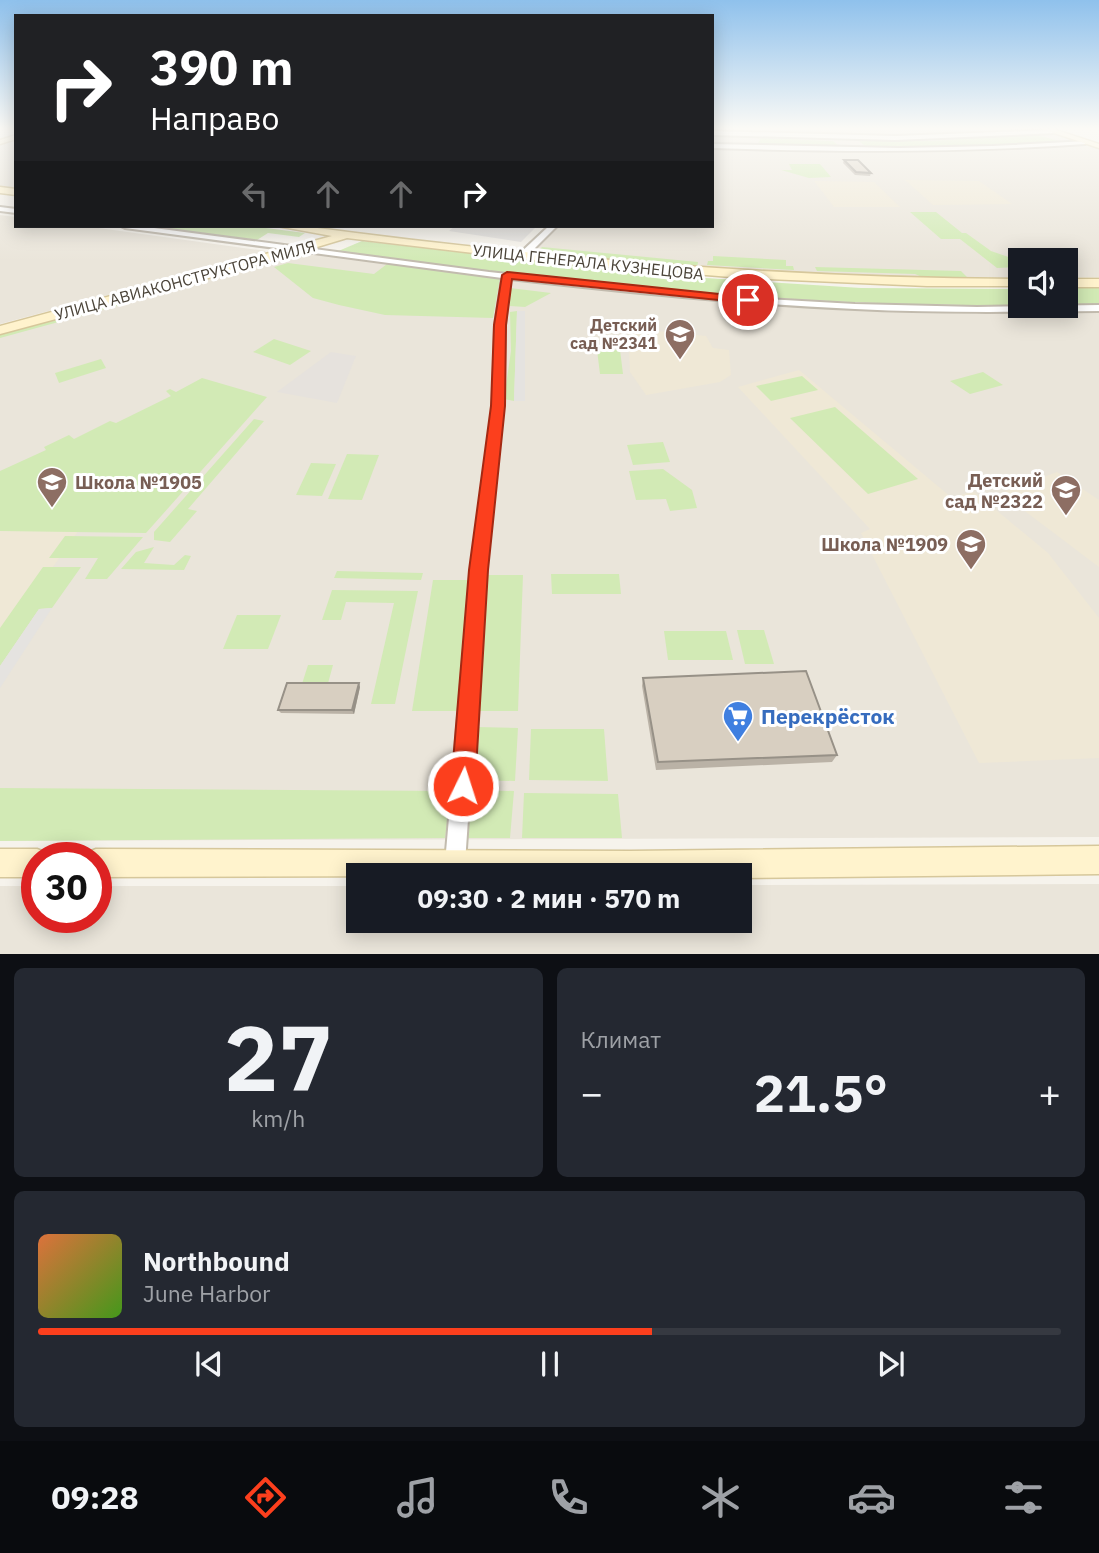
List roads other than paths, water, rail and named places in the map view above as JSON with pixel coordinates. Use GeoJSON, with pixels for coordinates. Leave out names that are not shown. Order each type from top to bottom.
{"type":"FeatureCollection","features":[{"type":"Feature","properties":{"kind":"main road","name":"УЛИЦА ГЕНЕРАЛА КУЗНЕЦОВА"},"geometry":{"type":"LineString","coordinates":[[297,228],[522,256],[778,278],[1008,284]]}},
{"type":"Feature","properties":{"kind":"main road","name":"УЛИЦА АВИАКОНСТРУКТОРА МИЛЯ"},"geometry":{"type":"LineString","coordinates":[[0,330],[300,250],[364,228]]}},
{"type":"Feature","properties":{"kind":"main road"},"geometry":{"type":"LineString","coordinates":[[1078,283],[1099,283]]}},
{"type":"Feature","properties":{"kind":"main road"},"geometry":{"type":"LineString","coordinates":[[752,864],[1099,860]]}},
{"type":"Feature","properties":{"kind":"main road"},"geometry":{"type":"LineString","coordinates":[[0,863],[21,863]]}},
{"type":"Feature","properties":{"kind":"main road"},"geometry":{"type":"LineString","coordinates":[[112,863],[346,863]]}},
{"type":"Feature","properties":{"kind":"street"},"geometry":{"type":"LineString","coordinates":[[140,228],[300,250],[698,296],[845,306],[1099,308]]}},
{"type":"Feature","properties":{"kind":"street"},"geometry":{"type":"LineString","coordinates":[[522,256],[551,228]]}},
{"type":"Feature","properties":{"kind":"street"},"geometry":{"type":"LineString","coordinates":[[455,863],[478,570],[498,406],[500,325],[507,275]]}},
{"type":"Feature","properties":{"kind":"place","name":"Детский сад №2341"},"geometry":{"type":"Point","coordinates":[680,361]}},
{"type":"Feature","properties":{"kind":"place","name":"Школа №1905"},"geometry":{"type":"Point","coordinates":[52,509]}},
{"type":"Feature","properties":{"kind":"place","name":"Детский сад №2322"},"geometry":{"type":"Point","coordinates":[1066,517]}},
{"type":"Feature","properties":{"kind":"place","name":"Школа №1909"},"geometry":{"type":"Point","coordinates":[971,571]}},
{"type":"Feature","properties":{"kind":"place","name":"Перекрёсток"},"geometry":{"type":"Point","coordinates":[738,743]}}]}
